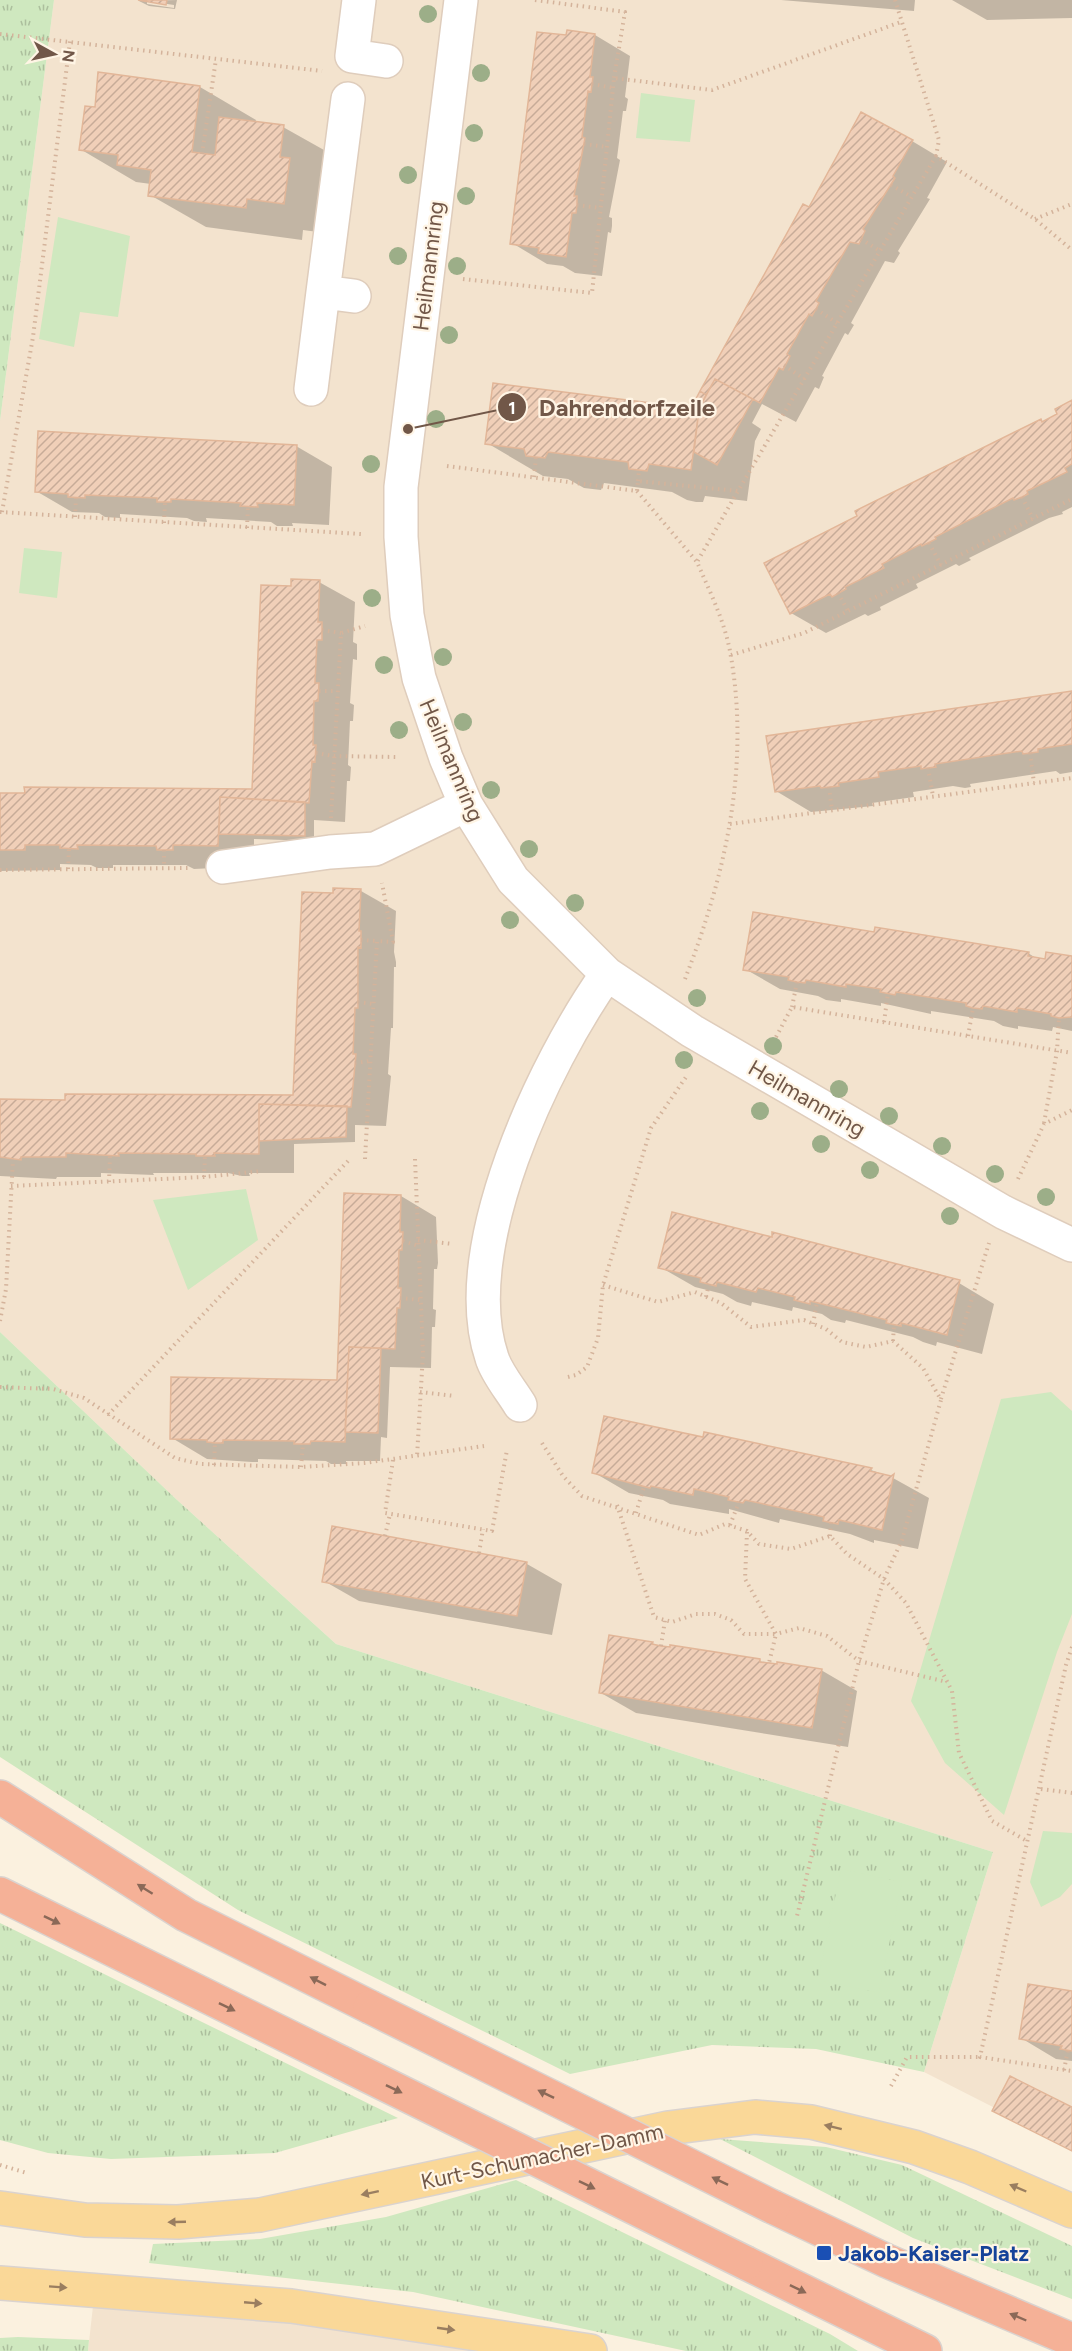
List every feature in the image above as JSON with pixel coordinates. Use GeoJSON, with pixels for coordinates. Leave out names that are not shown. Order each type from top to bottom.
{"type":"FeatureCollection","features":[{"type":"Feature","properties":{"kind":"highway"},"geometry":{"type":"LineString","coordinates":[[0,1797],[186,1915],[773,2207],[1072,2340]]}},
{"type":"Feature","properties":{"kind":"highway"},"geometry":{"type":"LineString","coordinates":[[0,1894],[925,2351]]}},
{"type":"Feature","properties":{"kind":"main road","name":"Kurt-Schumacher-Damm"},"geometry":{"type":"LineString","coordinates":[[0,2208],[85,2220],[178,2222],[260,2215],[668,2128],[755,2117],[811,2122],[914,2147],[970,2167],[1072,2211]]}},
{"type":"Feature","properties":{"kind":"main road"},"geometry":{"type":"LineString","coordinates":[[0,2283],[291,2306],[590,2351]]}},
{"type":"Feature","properties":{"kind":"street"},"geometry":{"type":"LineString","coordinates":[[359,0],[352,56],[387,61]]}},
{"type":"Feature","properties":{"kind":"street","name":"Heilmannring"},"geometry":{"type":"LineString","coordinates":[[460,0],[401,487],[400,537],[407,615],[418,678],[446,758],[466,805],[513,880],[607,974],[692,1031],[1003,1212],[1072,1245]]}},
{"type":"Feature","properties":{"kind":"street"},"geometry":{"type":"LineString","coordinates":[[311,389],[338,294],[348,99]]}},
{"type":"Feature","properties":{"kind":"street"},"geometry":{"type":"LineString","coordinates":[[223,867],[330,852],[375,849],[466,805]]}},
{"type":"Feature","properties":{"kind":"street"},"geometry":{"type":"LineString","coordinates":[[519,1405],[492,1359],[484,1317],[488,1248],[506,1175],[525,1120],[546,1074],[586,1004],[607,974]]}},
{"type":"Feature","properties":{"kind":"path"},"geometry":{"type":"LineString","coordinates":[[463,279],[592,293],[614,78],[625,12],[535,0]]}},
{"type":"Feature","properties":{"kind":"path"},"geometry":{"type":"LineString","coordinates":[[697,562],[936,156],[939,140],[895,0]]}},
{"type":"Feature","properties":{"kind":"path"},"geometry":{"type":"LineString","coordinates":[[614,78],[712,90],[901,22]]}},
{"type":"Feature","properties":{"kind":"path"},"geometry":{"type":"LineString","coordinates":[[0,34],[327,72]]}},
{"type":"Feature","properties":{"kind":"path"},"geometry":{"type":"LineString","coordinates":[[70,41],[33,338],[1,512],[361,534]]}},
{"type":"Feature","properties":{"kind":"path"},"geometry":{"type":"LineString","coordinates":[[202,154],[216,59]]}},
{"type":"Feature","properties":{"kind":"path"},"geometry":{"type":"LineString","coordinates":[[592,84],[614,88]]}},
{"type":"Feature","properties":{"kind":"path"},"geometry":{"type":"LineString","coordinates":[[584,144],[607,147]]}},
{"type":"Feature","properties":{"kind":"path"},"geometry":{"type":"LineString","coordinates":[[936,156],[1035,219],[1072,250]]}},
{"type":"Feature","properties":{"kind":"path"},"geometry":{"type":"LineString","coordinates":[[891,185],[912,197]]}},
{"type":"Feature","properties":{"kind":"path"},"geometry":{"type":"LineString","coordinates":[[1035,219],[1072,204]]}},
{"type":"Feature","properties":{"kind":"path"},"geometry":{"type":"LineString","coordinates":[[577,205],[600,208]]}},
{"type":"Feature","properties":{"kind":"path"},"geometry":{"type":"LineString","coordinates":[[861,239],[880,251]]}},
{"type":"Feature","properties":{"kind":"path"},"geometry":{"type":"LineString","coordinates":[[816,309],[837,323]]}},
{"type":"Feature","properties":{"kind":"path"},"geometry":{"type":"LineString","coordinates":[[784,365],[804,379]]}},
{"type":"Feature","properties":{"kind":"path"},"geometry":{"type":"LineString","coordinates":[[534,477],[536,457]]}},
{"type":"Feature","properties":{"kind":"path"},"geometry":{"type":"LineString","coordinates":[[447,466],[637,491],[697,562],[716,606],[731,655],[737,752],[730,824],[722,869],[708,920],[685,979]]}},
{"type":"Feature","properties":{"kind":"path"},"geometry":{"type":"LineString","coordinates":[[637,491],[639,470]]}},
{"type":"Feature","properties":{"kind":"path"},"geometry":{"type":"LineString","coordinates":[[638,481],[738,491]]}},
{"type":"Feature","properties":{"kind":"path"},"geometry":{"type":"LineString","coordinates":[[1022,497],[1034,519]]}},
{"type":"Feature","properties":{"kind":"path"},"geometry":{"type":"LineString","coordinates":[[75,517],[76,498]]}},
{"type":"Feature","properties":{"kind":"path"},"geometry":{"type":"LineString","coordinates":[[731,655],[804,633],[1072,500]]}},
{"type":"Feature","properties":{"kind":"path"},"geometry":{"type":"LineString","coordinates":[[164,523],[165,502]]}},
{"type":"Feature","properties":{"kind":"path"},"geometry":{"type":"LineString","coordinates":[[247,528],[248,506]]}},
{"type":"Feature","properties":{"kind":"path"},"geometry":{"type":"LineString","coordinates":[[929,543],[941,565]]}},
{"type":"Feature","properties":{"kind":"path"},"geometry":{"type":"LineString","coordinates":[[838,593],[848,611]]}},
{"type":"Feature","properties":{"kind":"path"},"geometry":{"type":"LineString","coordinates":[[322,630],[341,633],[365,627]]}},
{"type":"Feature","properties":{"kind":"path"},"geometry":{"type":"LineString","coordinates":[[330,852],[333,756],[341,633]]}},
{"type":"Feature","properties":{"kind":"path"},"geometry":{"type":"LineString","coordinates":[[319,691],[337,691]]}},
{"type":"Feature","properties":{"kind":"path"},"geometry":{"type":"LineString","coordinates":[[316,753],[333,756],[397,757]]}},
{"type":"Feature","properties":{"kind":"path"},"geometry":{"type":"LineString","coordinates":[[1030,753],[1034,783]]}},
{"type":"Feature","properties":{"kind":"path"},"geometry":{"type":"LineString","coordinates":[[928,768],[933,796]]}},
{"type":"Feature","properties":{"kind":"path"},"geometry":{"type":"LineString","coordinates":[[730,824],[1072,777]]}},
{"type":"Feature","properties":{"kind":"path"},"geometry":{"type":"LineString","coordinates":[[829,787],[831,810]]}},
{"type":"Feature","properties":{"kind":"path"},"geometry":{"type":"LineString","coordinates":[[69,849],[69,869]]}},
{"type":"Feature","properties":{"kind":"path"},"geometry":{"type":"LineString","coordinates":[[361,940],[393,942],[375,849]]}},
{"type":"Feature","properties":{"kind":"path"},"geometry":{"type":"LineString","coordinates":[[164,850],[164,868]]}},
{"type":"Feature","properties":{"kind":"path"},"geometry":{"type":"LineString","coordinates":[[0,870],[223,867]]}},
{"type":"Feature","properties":{"kind":"path"},"geometry":{"type":"LineString","coordinates":[[365,1159],[377,941]]}},
{"type":"Feature","properties":{"kind":"path"},"geometry":{"type":"LineString","coordinates":[[776,1036],[792,1007],[797,982]]}},
{"type":"Feature","properties":{"kind":"path"},"geometry":{"type":"LineString","coordinates":[[884,1022],[888,993]]}},
{"type":"Feature","properties":{"kind":"path"},"geometry":{"type":"LineString","coordinates":[[358,1002],[374,1004]]}},
{"type":"Feature","properties":{"kind":"path"},"geometry":{"type":"LineString","coordinates":[[792,1007],[1072,1053]]}},
{"type":"Feature","properties":{"kind":"path"},"geometry":{"type":"LineString","coordinates":[[968,1036],[973,1008]]}},
{"type":"Feature","properties":{"kind":"path"},"geometry":{"type":"LineString","coordinates":[[1003,1212],[1044,1124],[1059,1018]]}},
{"type":"Feature","properties":{"kind":"path"},"geometry":{"type":"LineString","coordinates":[[355,1063],[371,1061]]}},
{"type":"Feature","properties":{"kind":"path"},"geometry":{"type":"LineString","coordinates":[[568,1377],[576,1375],[587,1367],[598,1338],[603,1285],[651,1128],[686,1077]]}},
{"type":"Feature","properties":{"kind":"path"},"geometry":{"type":"LineString","coordinates":[[1044,1124],[1072,1110]]}},
{"type":"Feature","properties":{"kind":"path"},"geometry":{"type":"LineString","coordinates":[[109,1182],[110,1156]]}},
{"type":"Feature","properties":{"kind":"path"},"geometry":{"type":"LineString","coordinates":[[204,1177],[205,1156]]}},
{"type":"Feature","properties":{"kind":"path"},"geometry":{"type":"LineString","coordinates":[[415,1159],[423,1353],[417,1457]]}},
{"type":"Feature","properties":{"kind":"path"},"geometry":{"type":"LineString","coordinates":[[0,1321],[6,1289],[14,1160]]}},
{"type":"Feature","properties":{"kind":"path"},"geometry":{"type":"LineString","coordinates":[[108,1415],[348,1161]]}},
{"type":"Feature","properties":{"kind":"path"},"geometry":{"type":"LineString","coordinates":[[11,1186],[204,1177],[262,1171]]}},
{"type":"Feature","properties":{"kind":"path"},"geometry":{"type":"LineString","coordinates":[[418,1240],[463,1245]]}},
{"type":"Feature","properties":{"kind":"path"},"geometry":{"type":"LineString","coordinates":[[403,1241],[418,1246]]}},
{"type":"Feature","properties":{"kind":"path"},"geometry":{"type":"LineString","coordinates":[[798,1916],[859,1661],[884,1580],[902,1540],[940,1400],[986,1251]]}},
{"type":"Feature","properties":{"kind":"path"},"geometry":{"type":"LineString","coordinates":[[706,1297],[708,1284]]}},
{"type":"Feature","properties":{"kind":"path"},"geometry":{"type":"LineString","coordinates":[[603,1285],[658,1302],[695,1292],[721,1303],[752,1327],[804,1320],[826,1329],[842,1342],[866,1347],[892,1341]]}},
{"type":"Feature","properties":{"kind":"path"},"geometry":{"type":"LineString","coordinates":[[400,1298],[420,1300]]}},
{"type":"Feature","properties":{"kind":"path"},"geometry":{"type":"LineString","coordinates":[[813,1324],[817,1302]]}},
{"type":"Feature","properties":{"kind":"path"},"geometry":{"type":"LineString","coordinates":[[892,1341],[894,1324]]}},
{"type":"Feature","properties":{"kind":"path"},"geometry":{"type":"LineString","coordinates":[[892,1341],[923,1368],[940,1400]]}},
{"type":"Feature","properties":{"kind":"path"},"geometry":{"type":"LineString","coordinates":[[0,1387],[53,1389],[84,1398],[175,1458],[200,1464],[301,1467],[393,1460],[484,1446]]}},
{"type":"Feature","properties":{"kind":"path"},"geometry":{"type":"LineString","coordinates":[[420,1392],[455,1396]]}},
{"type":"Feature","properties":{"kind":"path"},"geometry":{"type":"LineString","coordinates":[[214,1464],[215,1443]]}},
{"type":"Feature","properties":{"kind":"path"},"geometry":{"type":"LineString","coordinates":[[542,1443],[563,1476],[582,1496],[617,1505],[699,1535],[725,1524],[747,1531],[759,1544],[792,1549],[831,1536]]}},
{"type":"Feature","properties":{"kind":"path"},"geometry":{"type":"LineString","coordinates":[[301,1467],[303,1444]]}},
{"type":"Feature","properties":{"kind":"path"},"geometry":{"type":"LineString","coordinates":[[393,1460],[385,1514],[492,1531],[507,1450]]}},
{"type":"Feature","properties":{"kind":"path"},"geometry":{"type":"LineString","coordinates":[[636,1513],[644,1487]]}},
{"type":"Feature","properties":{"kind":"path"},"geometry":{"type":"LineString","coordinates":[[730,1525],[739,1502]]}},
{"type":"Feature","properties":{"kind":"path"},"geometry":{"type":"LineString","coordinates":[[617,1505],[654,1617],[672,1622],[696,1614],[715,1614],[731,1620],[744,1634],[776,1634],[799,1628],[827,1636],[859,1661],[947,1682]]}},
{"type":"Feature","properties":{"kind":"path"},"geometry":{"type":"LineString","coordinates":[[385,1536],[390,1515]]}},
{"type":"Feature","properties":{"kind":"path"},"geometry":{"type":"LineString","coordinates":[[831,1522],[831,1536],[847,1554],[884,1580],[906,1603],[952,1691],[959,1753],[992,1821],[1027,1841]]}},
{"type":"Feature","properties":{"kind":"path"},"geometry":{"type":"LineString","coordinates":[[479,1553],[483,1529]]}},
{"type":"Feature","properties":{"kind":"path"},"geometry":{"type":"LineString","coordinates":[[747,1531],[744,1579],[776,1634],[769,1663]]}},
{"type":"Feature","properties":{"kind":"path"},"geometry":{"type":"LineString","coordinates":[[661,1646],[665,1620]]}},
{"type":"Feature","properties":{"kind":"path"},"geometry":{"type":"LineString","coordinates":[[980,2057],[1027,1841],[1041,1789],[1065,1665],[1072,1647]]}},
{"type":"Feature","properties":{"kind":"path"},"geometry":{"type":"LineString","coordinates":[[1041,1789],[1072,1793]]}},
{"type":"Feature","properties":{"kind":"path"},"geometry":{"type":"LineString","coordinates":[[1064,2070],[1068,2050]]}},
{"type":"Feature","properties":{"kind":"path"},"geometry":{"type":"LineString","coordinates":[[891,2085],[907,2057],[980,2057],[1072,2071]]}},
{"type":"Feature","properties":{"kind":"shaded area"},"geometry":{"type":"Polygon","coordinates":[[[54,0],[1072,0],[1072,2147],[924,2072],[993,1852],[336,1644],[176,1499],[0,1332],[0,421],[54,0]]]}},
{"type":"Feature","properties":{"kind":"shaded area"},"geometry":{"type":"Polygon","coordinates":[[[93,2306],[318,2324],[481,2351],[88,2351],[93,2306]]]}},
{"type":"Feature","properties":{"kind":"green space"},"geometry":{"type":"Polygon","coordinates":[[[0,0],[54,0],[0,421],[0,0]]]}},
{"type":"Feature","properties":{"kind":"green space"},"geometry":{"type":"Polygon","coordinates":[[[641,93],[695,100],[690,142],[636,138],[641,93]]]}},
{"type":"Feature","properties":{"kind":"green space"},"geometry":{"type":"Polygon","coordinates":[[[58,217],[130,236],[118,317],[80,312],[74,347],[39,339],[58,217]]]}},
{"type":"Feature","properties":{"kind":"green space"},"geometry":{"type":"Polygon","coordinates":[[[24,548],[62,552],[57,598],[19,593],[24,548]]]}},
{"type":"Feature","properties":{"kind":"green space"},"geometry":{"type":"Polygon","coordinates":[[[246,1189],[258,1240],[188,1290],[153,1200],[246,1189]]]}},
{"type":"Feature","properties":{"kind":"green space"},"geometry":{"type":"Polygon","coordinates":[[[0,1332],[176,1499],[336,1644],[993,1852],[924,2072],[816,2049],[712,2045],[570,2074],[238,1910],[0,1757],[0,1332]]]}},
{"type":"Feature","properties":{"kind":"green space"},"geometry":{"type":"Polygon","coordinates":[[[1051,1392],[1072,1411],[1072,1614],[1057,1652],[1004,1815],[945,1763],[911,1701],[1001,1399],[1051,1392]]]}},
{"type":"Feature","properties":{"kind":"green space"},"geometry":{"type":"Polygon","coordinates":[[[1043,1831],[1072,1833],[1072,1884],[1060,1897],[1041,1907],[1030,1882],[1043,1831]]]}},
{"type":"Feature","properties":{"kind":"green space"},"geometry":{"type":"Polygon","coordinates":[[[841,1869],[902,1882],[879,1993],[818,1980],[841,1869]]]}},
{"type":"Feature","properties":{"kind":"green space"},"geometry":{"type":"Polygon","coordinates":[[[0,1923],[398,2118],[275,2153],[111,2159],[48,2153],[0,2140],[0,1923]]]}},
{"type":"Feature","properties":{"kind":"green space"},"geometry":{"type":"Polygon","coordinates":[[[720,2139],[826,2147],[902,2165],[1072,2246],[1072,2299],[913,2238],[720,2139]]]}},
{"type":"Feature","properties":{"kind":"green space"},"geometry":{"type":"Polygon","coordinates":[[[516,2180],[830,2334],[858,2351],[686,2351],[413,2292],[149,2263],[153,2244],[260,2239],[386,2217],[516,2180]]]}},
{"type":"Feature","properties":{"kind":"green space"},"geometry":{"type":"Polygon","coordinates":[[[0,2338],[89,2340],[88,2351],[0,2351],[0,2338]]]}},
{"type":"Feature","properties":{"kind":"building"},"geometry":{"type":"Polygon","coordinates":[[[138,0],[167,0],[166,5],[138,0]]]}},
{"type":"Feature","properties":{"kind":"building"},"geometry":{"type":"Polygon","coordinates":[[[567,30],[595,34],[590,77],[593,77],[591,92],[588,91],[582,137],[585,138],[574,196],[577,196],[576,213],[572,213],[566,257],[538,253],[539,248],[510,244],[537,32],[566,35],[567,30]]]}},
{"type":"Feature","properties":{"kind":"building"},"geometry":{"type":"Polygon","coordinates":[[[98,72],[200,86],[192,152],[215,155],[219,117],[284,125],[280,157],[290,158],[284,204],[247,199],[246,208],[148,196],[151,170],[117,165],[118,155],[79,150],[85,106],[95,107],[98,72]]]}},
{"type":"Feature","properties":{"kind":"building"},"geometry":{"type":"Polygon","coordinates":[[[861,112],[913,140],[893,176],[895,178],[863,229],[865,231],[859,244],[850,242],[816,301],[819,303],[816,309],[812,316],[809,314],[787,354],[790,356],[783,370],[779,368],[760,403],[715,379],[706,395],[700,391],[803,204],[809,207],[861,112]]]}},
{"type":"Feature","properties":{"kind":"building"},"geometry":{"type":"Polygon","coordinates":[[[715,379],[753,399],[717,465],[694,452],[699,409],[715,379]]]}},
{"type":"Feature","properties":{"kind":"building"},"geometry":{"type":"Polygon","coordinates":[[[493,383],[691,408],[700,391],[706,395],[699,409],[691,470],[649,464],[647,471],[629,469],[628,462],[548,452],[545,458],[526,456],[524,449],[485,444],[493,383]]]}},
{"type":"Feature","properties":{"kind":"building"},"geometry":{"type":"Polygon","coordinates":[[[1072,400],[1072,464],[1065,468],[1067,472],[1027,491],[1028,494],[1022,497],[1014,500],[1013,498],[935,537],[936,539],[882,564],[884,568],[845,587],[846,589],[832,597],[830,594],[790,614],[764,563],[857,516],[855,511],[1041,419],[1042,422],[1057,414],[1055,409],[1072,400]]]}},
{"type":"Feature","properties":{"kind":"building"},"geometry":{"type":"Polygon","coordinates":[[[38,431],[297,445],[294,505],[257,503],[258,507],[240,506],[241,503],[171,499],[171,502],[157,502],[157,498],[85,495],[85,498],[68,497],[68,494],[35,492],[38,431]]]}},
{"type":"Feature","properties":{"kind":"building"},"geometry":{"type":"Polygon","coordinates":[[[291,579],[320,580],[318,622],[322,622],[322,640],[317,640],[315,683],[319,683],[318,701],[314,701],[313,745],[316,745],[315,762],[312,761],[309,803],[220,797],[218,846],[173,845],[173,850],[157,850],[156,846],[77,845],[78,849],[60,848],[60,845],[25,845],[25,850],[0,850],[0,793],[25,793],[24,787],[252,789],[261,585],[291,586],[291,579]]]}},
{"type":"Feature","properties":{"kind":"building"},"geometry":{"type":"Polygon","coordinates":[[[1072,691],[1072,744],[1038,749],[1038,752],[1023,754],[1022,751],[935,764],[936,767],[921,769],[921,766],[878,772],[879,777],[838,783],[839,786],[775,792],[766,736],[1072,691]]]}},
{"type":"Feature","properties":{"kind":"building"},"geometry":{"type":"Polygon","coordinates":[[[220,797],[305,802],[305,836],[219,834],[220,797]]]}},
{"type":"Feature","properties":{"kind":"building"},"geometry":{"type":"Polygon","coordinates":[[[333,888],[361,889],[359,931],[361,931],[361,948],[358,947],[358,1008],[355,1008],[353,1054],[356,1054],[351,1107],[259,1104],[259,1154],[214,1153],[215,1156],[196,1156],[196,1154],[118,1153],[119,1156],[66,1153],[66,1157],[21,1157],[21,1160],[0,1157],[0,1099],[65,1100],[65,1094],[293,1095],[302,892],[333,893],[333,888]]]}},
{"type":"Feature","properties":{"kind":"building"},"geometry":{"type":"Polygon","coordinates":[[[753,912],[874,932],[875,927],[1029,952],[1028,956],[1045,959],[1046,952],[1072,956],[1072,1017],[1059,1018],[1051,1014],[1017,1008],[1017,1012],[983,1006],[982,1009],[973,1008],[966,1006],[966,1003],[896,992],[895,995],[880,992],[881,989],[846,984],[846,987],[806,980],[805,983],[797,982],[788,980],[789,977],[743,970],[753,912]]]}},
{"type":"Feature","properties":{"kind":"building"},"geometry":{"type":"Polygon","coordinates":[[[259,1104],[347,1106],[346,1137],[259,1141],[259,1104]]]}},
{"type":"Feature","properties":{"kind":"building"},"geometry":{"type":"Polygon","coordinates":[[[344,1193],[401,1195],[400,1232],[403,1232],[402,1250],[399,1250],[398,1288],[401,1288],[400,1308],[397,1308],[395,1349],[349,1347],[345,1442],[311,1441],[310,1444],[294,1444],[294,1441],[223,1440],[223,1443],[215,1443],[207,1442],[207,1440],[170,1439],[171,1377],[337,1380],[344,1193]]]}},
{"type":"Feature","properties":{"kind":"building"},"geometry":{"type":"Polygon","coordinates":[[[672,1212],[772,1237],[772,1232],[960,1280],[947,1335],[901,1323],[901,1326],[886,1323],[887,1320],[810,1301],[810,1304],[794,1300],[795,1297],[758,1288],[756,1292],[717,1282],[716,1286],[700,1282],[701,1278],[658,1268],[672,1212]]]}},
{"type":"Feature","properties":{"kind":"building"},"geometry":{"type":"Polygon","coordinates":[[[349,1347],[381,1348],[378,1433],[345,1432],[349,1347]]]}},
{"type":"Feature","properties":{"kind":"building"},"geometry":{"type":"Polygon","coordinates":[[[604,1416],[703,1437],[704,1432],[872,1468],[870,1471],[891,1476],[894,1474],[882,1530],[839,1520],[838,1524],[823,1521],[824,1517],[745,1500],[743,1503],[728,1500],[729,1497],[694,1489],[693,1495],[651,1486],[650,1488],[592,1473],[604,1416]]]}},
{"type":"Feature","properties":{"kind":"building"},"geometry":{"type":"Polygon","coordinates":[[[332,1526],[527,1562],[517,1616],[322,1582],[332,1526]]]}},
{"type":"Feature","properties":{"kind":"building"},"geometry":{"type":"Polygon","coordinates":[[[609,1635],[653,1642],[652,1644],[661,1646],[670,1647],[670,1645],[760,1659],[760,1662],[777,1664],[777,1662],[822,1669],[812,1728],[599,1693],[609,1635]]]}},
{"type":"Feature","properties":{"kind":"building"},"geometry":{"type":"Polygon","coordinates":[[[1028,1984],[1072,1991],[1072,2051],[1060,2049],[1062,2046],[1019,2039],[1028,1984]]]}},
{"type":"Feature","properties":{"kind":"building"},"geometry":{"type":"Polygon","coordinates":[[[1010,2076],[1072,2107],[1072,2151],[992,2111],[1010,2076]]]}},
{"type":"Feature","properties":{"kind":"place","name":"Dahrendorfzeile"},"geometry":{"type":"Point","coordinates":[408,429]}},
{"type":"Feature","properties":{"kind":"place","name":"Jakob-Kaiser-Platz"},"geometry":{"type":"Point","coordinates":[824,2253]}}]}
